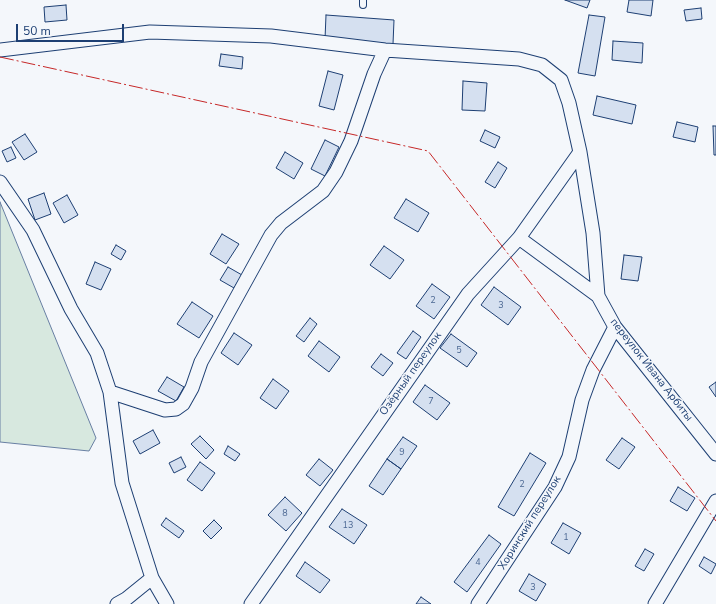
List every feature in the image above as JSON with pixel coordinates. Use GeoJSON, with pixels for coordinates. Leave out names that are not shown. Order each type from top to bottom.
{"type":"FeatureCollection","features":[{"type":"Feature","properties":{"kind":"street","name":"переулок Ивана Арбиты"},"geometry":{"type":"LineString","coordinates":[[0,50],[150,32],[271,36],[385,50],[519,59],[542,65],[561,80],[569,102],[580,152],[593,233],[598,296],[615,327],[716,454]]}},
{"type":"Feature","properties":{"kind":"street"},"geometry":{"type":"LineString","coordinates":[[110,392],[165,410],[176,409],[183,404],[192,388],[205,356],[271,235],[281,223],[323,192],[336,172],[351,141],[374,74],[385,50]]}},
{"type":"Feature","properties":{"kind":"street","name":"Озёрный переулок"},"geometry":{"type":"LineString","coordinates":[[251,604],[468,294],[519,238],[580,152]]}},
{"type":"Feature","properties":{"kind":"street"},"geometry":{"type":"LineString","coordinates":[[0,182],[33,230],[71,309],[97,353],[110,392],[122,483],[152,578],[167,604]]}},
{"type":"Feature","properties":{"kind":"street"},"geometry":{"type":"LineString","coordinates":[[519,238],[598,296]]}},
{"type":"Feature","properties":{"kind":"street","name":"Хоринский переулок"},"geometry":{"type":"LineString","coordinates":[[478,604],[555,487],[569,457],[582,400],[593,370],[615,327]]}},
{"type":"Feature","properties":{"kind":"street"},"geometry":{"type":"LineString","coordinates":[[655,604],[716,501]]}},
{"type":"Feature","properties":{"kind":"street"},"geometry":{"type":"LineString","coordinates":[[117,604],[126,599],[152,578]]}},
{"type":"Feature","properties":{"kind":"shaded area"},"geometry":{"type":"Polygon","coordinates":[[[0,202],[96,438],[89,451],[0,442],[0,202]]]}},
{"type":"Feature","properties":{"kind":"building"},"geometry":{"type":"Polygon","coordinates":[[[565,0],[590,0],[587,8],[565,0]]]}},
{"type":"Feature","properties":{"kind":"building"},"geometry":{"type":"Polygon","coordinates":[[[629,0],[653,0],[651,16],[627,12],[629,0]]]}},
{"type":"Feature","properties":{"kind":"building"},"geometry":{"type":"Polygon","coordinates":[[[66,5],[67,20],[45,22],[44,7],[66,5]]]}},
{"type":"Feature","properties":{"kind":"building"},"geometry":{"type":"Polygon","coordinates":[[[701,8],[702,19],[686,21],[684,10],[701,8]]]}},
{"type":"Feature","properties":{"kind":"building"},"geometry":{"type":"Polygon","coordinates":[[[326,15],[394,20],[393,44],[325,39],[326,15]]]}},
{"type":"Feature","properties":{"kind":"building"},"geometry":{"type":"Polygon","coordinates":[[[589,15],[605,17],[595,76],[578,73],[589,15]]]}},
{"type":"Feature","properties":{"kind":"building"},"geometry":{"type":"Polygon","coordinates":[[[613,41],[643,43],[642,63],[612,60],[613,41]]]}},
{"type":"Feature","properties":{"kind":"building"},"geometry":{"type":"Polygon","coordinates":[[[221,54],[243,57],[242,69],[219,66],[221,54]]]}},
{"type":"Feature","properties":{"kind":"building"},"geometry":{"type":"Polygon","coordinates":[[[328,71],[343,75],[334,110],[319,106],[328,71]]]}},
{"type":"Feature","properties":{"kind":"building"},"geometry":{"type":"Polygon","coordinates":[[[463,81],[487,83],[485,111],[462,110],[463,81]]]}},
{"type":"Feature","properties":{"kind":"building"},"geometry":{"type":"Polygon","coordinates":[[[597,96],[636,105],[632,124],[593,115],[597,96]]]}},
{"type":"Feature","properties":{"kind":"building"},"geometry":{"type":"Polygon","coordinates":[[[677,122],[698,127],[695,142],[673,137],[677,122]]]}},
{"type":"Feature","properties":{"kind":"building"},"geometry":{"type":"Polygon","coordinates":[[[713,126],[716,126],[716,155],[714,155],[713,126]]]}},
{"type":"Feature","properties":{"kind":"building"},"geometry":{"type":"Polygon","coordinates":[[[485,130],[500,137],[495,148],[480,141],[485,130]]]}},
{"type":"Feature","properties":{"kind":"building"},"geometry":{"type":"Polygon","coordinates":[[[25,134],[37,152],[24,160],[12,142],[25,134]]]}},
{"type":"Feature","properties":{"kind":"building"},"geometry":{"type":"Polygon","coordinates":[[[325,140],[339,147],[325,176],[311,169],[325,140]]]}},
{"type":"Feature","properties":{"kind":"building"},"geometry":{"type":"Polygon","coordinates":[[[11,147],[16,158],[7,162],[2,151],[11,147]]]}},
{"type":"Feature","properties":{"kind":"building"},"geometry":{"type":"Polygon","coordinates":[[[285,152],[303,163],[294,179],[276,168],[285,152]]]}},
{"type":"Feature","properties":{"kind":"building"},"geometry":{"type":"Polygon","coordinates":[[[498,162],[507,168],[495,188],[485,182],[498,162]]]}},
{"type":"Feature","properties":{"kind":"building"},"geometry":{"type":"Polygon","coordinates":[[[44,193],[51,214],[35,220],[28,199],[44,193]]]}},
{"type":"Feature","properties":{"kind":"building"},"geometry":{"type":"Polygon","coordinates":[[[67,195],[78,215],[64,223],[53,203],[67,195]]]}},
{"type":"Feature","properties":{"kind":"building"},"geometry":{"type":"Polygon","coordinates":[[[406,199],[429,213],[418,232],[394,218],[406,199]]]}},
{"type":"Feature","properties":{"kind":"building"},"geometry":{"type":"Polygon","coordinates":[[[222,234],[239,244],[226,264],[210,254],[222,234]]]}},
{"type":"Feature","properties":{"kind":"building"},"geometry":{"type":"Polygon","coordinates":[[[116,245],[126,251],[121,260],[111,254],[116,245]]]}},
{"type":"Feature","properties":{"kind":"building"},"geometry":{"type":"Polygon","coordinates":[[[384,246],[404,260],[390,279],[370,265],[384,246]]]}},
{"type":"Feature","properties":{"kind":"building"},"geometry":{"type":"Polygon","coordinates":[[[624,255],[642,257],[638,281],[621,279],[624,255]]]}},
{"type":"Feature","properties":{"kind":"building"},"geometry":{"type":"Polygon","coordinates":[[[95,262],[111,269],[101,290],[86,284],[95,262]]]}},
{"type":"Feature","properties":{"kind":"building"},"geometry":{"type":"Polygon","coordinates":[[[228,267],[242,275],[234,288],[220,280],[228,267]]]}},
{"type":"Feature","properties":{"kind":"building"},"geometry":{"type":"Polygon","coordinates":[[[432,284],[450,297],[434,319],[416,306],[432,284]]]}},
{"type":"Feature","properties":{"kind":"building"},"geometry":{"type":"Polygon","coordinates":[[[494,287],[521,307],[508,325],[481,305],[494,287]]]}},
{"type":"Feature","properties":{"kind":"building"},"geometry":{"type":"Polygon","coordinates":[[[192,302],[213,316],[199,338],[177,324],[192,302]]]}},
{"type":"Feature","properties":{"kind":"building"},"geometry":{"type":"Polygon","coordinates":[[[310,318],[317,324],[304,342],[296,336],[310,318]]]}},
{"type":"Feature","properties":{"kind":"building"},"geometry":{"type":"Polygon","coordinates":[[[413,331],[421,337],[406,359],[397,353],[413,331]]]}},
{"type":"Feature","properties":{"kind":"building"},"geometry":{"type":"Polygon","coordinates":[[[234,333],[252,345],[238,365],[221,353],[234,333]]]}},
{"type":"Feature","properties":{"kind":"building"},"geometry":{"type":"Polygon","coordinates":[[[451,334],[477,353],[467,367],[440,348],[451,334]]]}},
{"type":"Feature","properties":{"kind":"building"},"geometry":{"type":"Polygon","coordinates":[[[319,341],[340,357],[329,372],[308,356],[319,341]]]}},
{"type":"Feature","properties":{"kind":"building"},"geometry":{"type":"Polygon","coordinates":[[[381,354],[393,363],[383,376],[371,367],[381,354]]]}},
{"type":"Feature","properties":{"kind":"building"},"geometry":{"type":"Polygon","coordinates":[[[167,377],[184,387],[176,401],[158,391],[167,377]]]}},
{"type":"Feature","properties":{"kind":"building"},"geometry":{"type":"Polygon","coordinates":[[[273,379],[289,391],[276,409],[260,398],[273,379]]]}},
{"type":"Feature","properties":{"kind":"building"},"geometry":{"type":"Polygon","coordinates":[[[716,382],[716,397],[709,387],[716,382]]]}},
{"type":"Feature","properties":{"kind":"building"},"geometry":{"type":"Polygon","coordinates":[[[425,385],[450,403],[437,420],[413,402],[425,385]]]}},
{"type":"Feature","properties":{"kind":"building"},"geometry":{"type":"Polygon","coordinates":[[[153,430],[160,443],[140,454],[133,441],[153,430]]]}},
{"type":"Feature","properties":{"kind":"building"},"geometry":{"type":"Polygon","coordinates":[[[200,436],[214,450],[206,459],[191,444],[200,436]]]}},
{"type":"Feature","properties":{"kind":"building"},"geometry":{"type":"Polygon","coordinates":[[[403,437],[417,446],[401,469],[387,459],[403,437]]]}},
{"type":"Feature","properties":{"kind":"building"},"geometry":{"type":"Polygon","coordinates":[[[622,438],[635,447],[619,469],[606,460],[622,438]]]}},
{"type":"Feature","properties":{"kind":"building"},"geometry":{"type":"Polygon","coordinates":[[[228,446],[240,454],[235,461],[224,454],[228,446]]]}},
{"type":"Feature","properties":{"kind":"building"},"geometry":{"type":"Polygon","coordinates":[[[530,453],[546,463],[514,516],[498,507],[530,453]]]}},
{"type":"Feature","properties":{"kind":"building"},"geometry":{"type":"Polygon","coordinates":[[[181,457],[186,467],[174,473],[169,463],[181,457]]]}},
{"type":"Feature","properties":{"kind":"building"},"geometry":{"type":"Polygon","coordinates":[[[319,459],[333,470],[320,486],[306,475],[319,459]]]}},
{"type":"Feature","properties":{"kind":"building"},"geometry":{"type":"Polygon","coordinates":[[[387,459],[401,469],[383,495],[369,486],[387,459]]]}},
{"type":"Feature","properties":{"kind":"building"},"geometry":{"type":"Polygon","coordinates":[[[200,462],[215,473],[202,491],[187,480],[200,462]]]}},
{"type":"Feature","properties":{"kind":"building"},"geometry":{"type":"Polygon","coordinates":[[[678,487],[695,498],[687,511],[670,501],[678,487]]]}},
{"type":"Feature","properties":{"kind":"building"},"geometry":{"type":"Polygon","coordinates":[[[285,497],[302,513],[286,531],[268,515],[285,497]]]}},
{"type":"Feature","properties":{"kind":"building"},"geometry":{"type":"Polygon","coordinates":[[[342,509],[367,525],[354,544],[329,527],[342,509]]]}},
{"type":"Feature","properties":{"kind":"building"},"geometry":{"type":"Polygon","coordinates":[[[166,518],[184,531],[179,538],[161,525],[166,518]]]}},
{"type":"Feature","properties":{"kind":"building"},"geometry":{"type":"Polygon","coordinates":[[[214,520],[222,528],[211,539],[203,531],[214,520]]]}},
{"type":"Feature","properties":{"kind":"building"},"geometry":{"type":"Polygon","coordinates":[[[563,523],[581,533],[569,554],[551,543],[563,523]]]}},
{"type":"Feature","properties":{"kind":"building"},"geometry":{"type":"Polygon","coordinates":[[[489,535],[501,544],[467,592],[454,582],[489,535]]]}},
{"type":"Feature","properties":{"kind":"building"},"geometry":{"type":"Polygon","coordinates":[[[645,549],[654,554],[644,571],[635,566],[645,549]]]}},
{"type":"Feature","properties":{"kind":"building"},"geometry":{"type":"Polygon","coordinates":[[[704,557],[716,564],[711,574],[699,566],[704,557]]]}},
{"type":"Feature","properties":{"kind":"building"},"geometry":{"type":"Polygon","coordinates":[[[305,562],[330,580],[320,593],[296,576],[305,562]]]}},
{"type":"Feature","properties":{"kind":"building"},"geometry":{"type":"Polygon","coordinates":[[[529,574],[546,584],[536,601],[519,591],[529,574]]]}},
{"type":"Feature","properties":{"kind":"building"},"geometry":{"type":"Polygon","coordinates":[[[421,597],[431,604],[416,604],[421,597]]]}},
{"type":"Feature","properties":{"kind":"power"},"geometry":{"type":"LineString","coordinates":[[0,57],[428,151],[716,521]]}}]}
